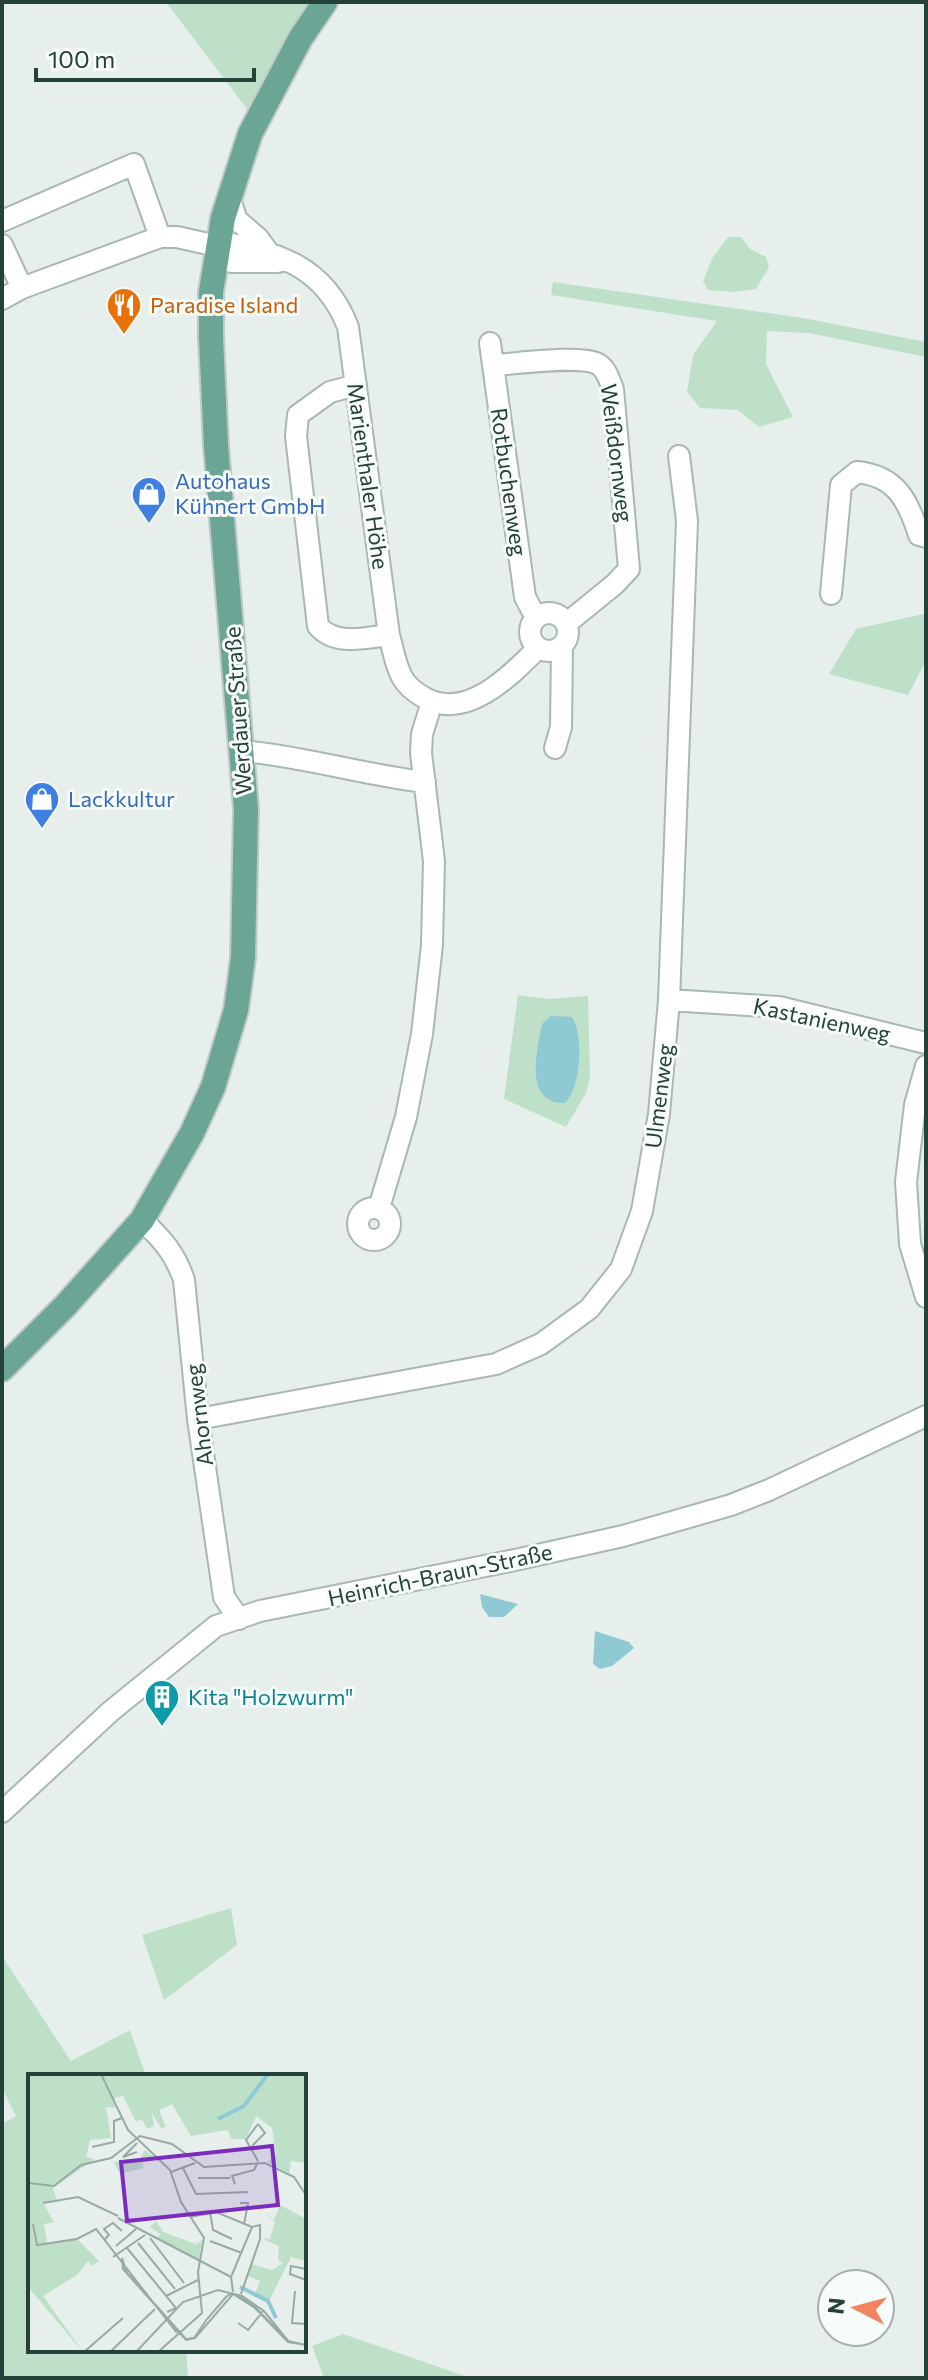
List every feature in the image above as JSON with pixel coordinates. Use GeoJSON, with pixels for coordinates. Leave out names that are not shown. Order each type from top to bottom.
{"type":"FeatureCollection","features":[{"type":"Feature","properties":{"kind":"main road","name":"Werdauer Straße"},"geometry":{"type":"LineString","coordinates":[[2,1369],[66,1305],[142,1220],[192,1133],[213,1087],[236,1010],[244,928],[246,809],[216,446],[211,338],[217,248],[229,197],[250,134],[300,39],[325,2]]}},
{"type":"Feature","properties":{"kind":"street"},"geometry":{"type":"LineString","coordinates":[[2,221],[134,164],[160,237],[22,288],[2,299]]}},
{"type":"Feature","properties":{"kind":"street","name":"Marienthaler Höhe"},"geometry":{"type":"LineString","coordinates":[[229,197],[237,220],[278,257],[317,279],[340,305],[348,327],[389,635],[403,679],[415,693],[432,702]]}},
{"type":"Feature","properties":{"kind":"street","name":"Marienthaler Höhe"},"geometry":{"type":"LineString","coordinates":[[160,237],[177,237],[217,248],[278,257]]}},
{"type":"Feature","properties":{"kind":"street"},"geometry":{"type":"LineString","coordinates":[[2,245],[22,288]]}},
{"type":"Feature","properties":{"kind":"street","name":"Rotbuchenweg"},"geometry":{"type":"LineString","coordinates":[[490,343],[525,597],[536,618]]}},
{"type":"Feature","properties":{"kind":"street","name":"Weißdornweg"},"geometry":{"type":"LineString","coordinates":[[493,365],[576,360],[597,363],[606,372],[613,389],[629,569],[567,623]]}},
{"type":"Feature","properties":{"kind":"street"},"geometry":{"type":"LineString","coordinates":[[356,385],[330,392],[298,415],[296,436],[318,626],[325,634],[348,640],[389,635]]}},
{"type":"Feature","properties":{"kind":"street","name":"Ulmenweg"},"geometry":{"type":"LineString","coordinates":[[198,1419],[496,1364],[541,1344],[589,1309],[621,1269],[642,1211],[659,1114],[669,1000],[687,521],[679,456]]}},
{"type":"Feature","properties":{"kind":"street"},"geometry":{"type":"LineString","coordinates":[[831,594],[841,485],[857,472],[874,474],[893,484],[911,510],[919,535],[926,537]]}},
{"type":"Feature","properties":{"kind":"street"},"geometry":{"type":"LineString","coordinates":[[538,648],[530,634],[536,618],[547,614],[561,617],[567,623],[567,639],[562,647],[561,727],[555,748]]}},
{"type":"Feature","properties":{"kind":"street"},"geometry":{"type":"LineString","coordinates":[[379,1208],[409,1103],[422,1034],[432,945],[434,861],[422,734],[432,702],[447,704],[475,699],[492,689],[538,648],[554,650],[562,647]]}},
{"type":"Feature","properties":{"kind":"street"},"geometry":{"type":"LineString","coordinates":[[242,751],[425,782]]}},
{"type":"Feature","properties":{"kind":"street","name":"Kastanienweg"},"geometry":{"type":"LineString","coordinates":[[669,1000],[779,1007],[926,1043]]}},
{"type":"Feature","properties":{"kind":"street"},"geometry":{"type":"LineString","coordinates":[[926,1070],[915,1105],[906,1182],[910,1244],[926,1297]]}},
{"type":"Feature","properties":{"kind":"street","name":"Ahornweg"},"geometry":{"type":"LineString","coordinates":[[142,1220],[166,1243],[177,1259],[184,1280],[198,1419],[224,1597],[239,1619]]}},
{"type":"Feature","properties":{"kind":"street","name":"Heinrich-Braun-Straße"},"geometry":{"type":"LineString","coordinates":[[2,1812],[100,1721],[216,1626],[260,1611],[608,1539],[731,1505],[926,1416]]}},
{"type":"Feature","properties":{"kind":"green space"},"geometry":{"type":"Polygon","coordinates":[[[166,2],[312,2],[247,109],[166,2]]]}},
{"type":"Feature","properties":{"kind":"green space"},"geometry":{"type":"Polygon","coordinates":[[[728,237],[741,237],[750,249],[766,257],[769,267],[756,289],[734,292],[708,290],[703,281],[713,257],[728,237]]]}},
{"type":"Feature","properties":{"kind":"green space"},"geometry":{"type":"Polygon","coordinates":[[[553,282],[803,318],[926,342],[926,357],[809,333],[767,331],[766,364],[793,417],[759,427],[738,410],[700,408],[687,392],[693,355],[717,321],[551,295],[553,282]]]}},
{"type":"Feature","properties":{"kind":"green space"},"geometry":{"type":"Polygon","coordinates":[[[926,615],[926,661],[908,695],[829,674],[856,629],[926,615]]]}},
{"type":"Feature","properties":{"kind":"green space"},"geometry":{"type":"Polygon","coordinates":[[[518,995],[550,999],[588,996],[590,1077],[586,1093],[566,1127],[504,1099],[518,995]]]}},
{"type":"Feature","properties":{"kind":"green space"},"geometry":{"type":"Polygon","coordinates":[[[231,1908],[237,1945],[164,2000],[142,1935],[231,1908]]]}},
{"type":"Feature","properties":{"kind":"green space"},"geometry":{"type":"Polygon","coordinates":[[[2,1956],[71,2061],[130,2030],[145,2074],[28,2074],[28,2352],[186,2352],[188,2378],[3,2378],[2,2124],[16,2116],[2,2088],[2,1956]]]}},
{"type":"Feature","properties":{"kind":"green space"},"geometry":{"type":"Polygon","coordinates":[[[343,2334],[469,2378],[324,2378],[312,2346],[343,2334]]]}},
{"type":"Feature","properties":{"kind":"water"},"geometry":{"type":"Polygon","coordinates":[[[551,1016],[572,1017],[578,1036],[579,1061],[575,1086],[565,1103],[552,1101],[543,1095],[536,1074],[542,1024],[551,1016]]]}},
{"type":"Feature","properties":{"kind":"water"},"geometry":{"type":"Polygon","coordinates":[[[480,1594],[518,1604],[504,1617],[489,1617],[482,1607],[480,1594]]]}},
{"type":"Feature","properties":{"kind":"water"},"geometry":{"type":"Polygon","coordinates":[[[595,1631],[629,1642],[634,1648],[612,1666],[600,1669],[593,1664],[595,1631]]]}},
{"type":"Feature","properties":{"kind":"place","name":"Paradise Island"},"geometry":{"type":"Point","coordinates":[124,336]}},
{"type":"Feature","properties":{"kind":"place","name":"Autohaus Kühnert GmbH"},"geometry":{"type":"Point","coordinates":[149,525]}},
{"type":"Feature","properties":{"kind":"place","name":"Lackkultur"},"geometry":{"type":"Point","coordinates":[42,830]}},
{"type":"Feature","properties":{"kind":"place","name":"Kita \"Holzwurm\""},"geometry":{"type":"Point","coordinates":[162,1728]}}]}
